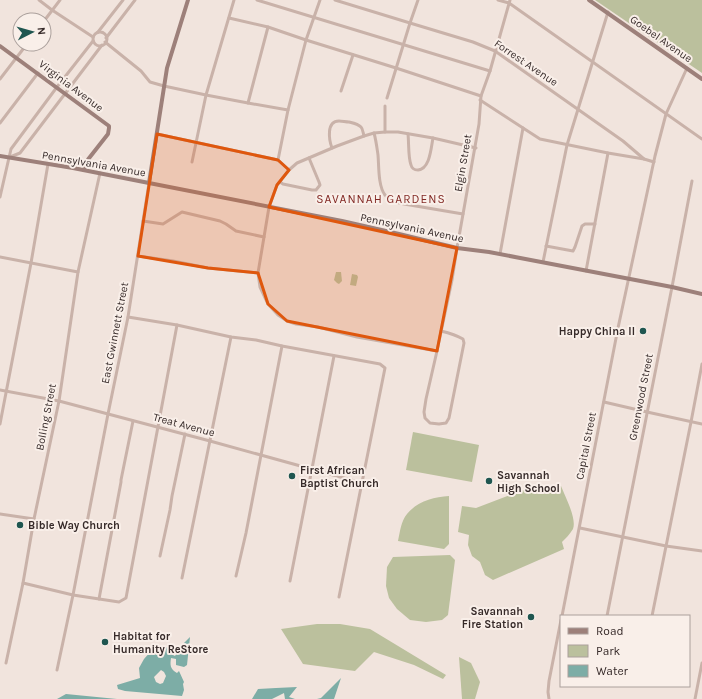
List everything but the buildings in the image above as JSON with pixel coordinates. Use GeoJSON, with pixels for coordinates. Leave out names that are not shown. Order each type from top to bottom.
{"type":"FeatureCollection","features":[{"type":"Feature","properties":{"kind":"main road","name":"East Gwinnett Street"},"geometry":{"type":"LineString","coordinates":[[149,182],[167,68],[188,0]]}},
{"type":"Feature","properties":{"kind":"main road","name":"Goebel Avenue"},"geometry":{"type":"LineString","coordinates":[[590,0],[702,79]]}},
{"type":"Feature","properties":{"kind":"main road","name":"Virginia Avenue"},"geometry":{"type":"LineString","coordinates":[[0,46],[107,124],[110,128],[108,134],[86,162],[84,170]]}},
{"type":"Feature","properties":{"kind":"main road","name":"Pennsylvania Avenue"},"geometry":{"type":"LineString","coordinates":[[0,156],[149,182],[399,234],[457,248],[543,262],[702,294]]}},
{"type":"Feature","properties":{"kind":"street"},"geometry":{"type":"LineString","coordinates":[[39,0],[93,37]]}},
{"type":"Feature","properties":{"kind":"street"},"geometry":{"type":"LineString","coordinates":[[52,10],[60,0]]}},
{"type":"Feature","properties":{"kind":"street"},"geometry":{"type":"LineString","coordinates":[[0,197],[1,183],[11,149],[56,87],[93,41],[93,37],[96,33],[123,0]]}},
{"type":"Feature","properties":{"kind":"street"},"geometry":{"type":"LineString","coordinates":[[8,158],[20,152],[106,40],[134,0]]}},
{"type":"Feature","properties":{"kind":"street"},"geometry":{"type":"LineString","coordinates":[[192,162],[206,95],[234,0]]}},
{"type":"Feature","properties":{"kind":"street"},"geometry":{"type":"LineString","coordinates":[[257,0],[490,71]]}},
{"type":"Feature","properties":{"kind":"street"},"geometry":{"type":"LineString","coordinates":[[278,160],[288,110],[306,40],[320,0]]}},
{"type":"Feature","properties":{"kind":"street","name":"Forrest Avenue"},"geometry":{"type":"LineString","coordinates":[[335,0],[473,42],[495,51],[624,141],[644,159]]}},
{"type":"Feature","properties":{"kind":"street"},"geometry":{"type":"LineString","coordinates":[[387,98],[418,0]]}},
{"type":"Feature","properties":{"kind":"street"},"geometry":{"type":"LineString","coordinates":[[498,0],[510,2],[592,62],[702,139]]}},
{"type":"Feature","properties":{"kind":"street","name":"Elgin Street"},"geometry":{"type":"LineString","coordinates":[[441,331],[459,336],[463,339],[464,343],[449,418],[446,423],[439,424],[430,423],[425,418],[424,412],[427,392],[438,351],[441,331],[452,280],[476,148],[480,100],[510,2]]}},
{"type":"Feature","properties":{"kind":"street"},"geometry":{"type":"LineString","coordinates":[[543,262],[567,145],[608,12]]}},
{"type":"Feature","properties":{"kind":"street"},"geometry":{"type":"LineString","coordinates":[[229,18],[268,27],[481,96]]}},
{"type":"Feature","properties":{"kind":"street"},"geometry":{"type":"LineString","coordinates":[[248,103],[268,27]]}},
{"type":"Feature","properties":{"kind":"street"},"geometry":{"type":"LineString","coordinates":[[98,32],[104,34],[106,40],[141,70],[150,82],[206,95],[288,110]]}},
{"type":"Feature","properties":{"kind":"street"},"geometry":{"type":"LineString","coordinates":[[93,41],[98,45],[102,45]]}},
{"type":"Feature","properties":{"kind":"street"},"geometry":{"type":"LineString","coordinates":[[0,79],[21,52]]}},
{"type":"Feature","properties":{"kind":"street"},"geometry":{"type":"LineString","coordinates":[[341,91],[353,55]]}},
{"type":"Feature","properties":{"kind":"street","name":"Capital Street"},"geometry":{"type":"LineString","coordinates":[[562,615],[604,402],[654,162],[666,114],[687,68]]}},
{"type":"Feature","properties":{"kind":"street"},"geometry":{"type":"LineString","coordinates":[[0,123],[38,73]]}},
{"type":"Feature","properties":{"kind":"street"},"geometry":{"type":"LineString","coordinates":[[480,100],[540,139],[654,162]]}},
{"type":"Feature","properties":{"kind":"street"},"geometry":{"type":"LineString","coordinates":[[385,106],[385,132]]}},
{"type":"Feature","properties":{"kind":"street"},"geometry":{"type":"LineString","coordinates":[[332,148],[329,137],[330,128],[335,122],[339,121],[358,124],[363,130],[364,136]]}},
{"type":"Feature","properties":{"kind":"street"},"geometry":{"type":"LineString","coordinates":[[500,254],[523,128]]}},
{"type":"Feature","properties":{"kind":"street"},"geometry":{"type":"LineString","coordinates":[[438,351],[357,337],[318,327],[296,324],[287,321],[278,315],[268,304],[260,287],[258,273],[269,207],[277,185],[289,170],[297,164],[332,148],[374,133],[385,132],[408,134],[476,148]]}},
{"type":"Feature","properties":{"kind":"street"},"geometry":{"type":"LineString","coordinates":[[374,133],[381,185],[388,198],[395,202],[404,204],[463,214]]}},
{"type":"Feature","properties":{"kind":"street"},"geometry":{"type":"LineString","coordinates":[[157,134],[278,160],[289,170]]}},
{"type":"Feature","properties":{"kind":"street"},"geometry":{"type":"LineString","coordinates":[[408,134],[410,160],[412,168],[415,170],[422,169],[427,164],[432,138]]}},
{"type":"Feature","properties":{"kind":"street"},"geometry":{"type":"LineString","coordinates":[[586,271],[608,153]]}},
{"type":"Feature","properties":{"kind":"street"},"geometry":{"type":"LineString","coordinates":[[280,182],[283,184],[316,190],[320,185],[309,158]]}},
{"type":"Feature","properties":{"kind":"street"},"geometry":{"type":"LineString","coordinates":[[0,424],[31,263],[48,164]]}},
{"type":"Feature","properties":{"kind":"street","name":"Bolling Street"},"geometry":{"type":"LineString","coordinates":[[6,663],[59,401],[78,272],[100,173]]}},
{"type":"Feature","properties":{"kind":"street","name":"Greenwood Street"},"geometry":{"type":"LineString","coordinates":[[607,615],[692,181]]}},
{"type":"Feature","properties":{"kind":"street","name":"East Gwinnett Street"},"geometry":{"type":"LineString","coordinates":[[57,670],[128,317],[149,182]]}},
{"type":"Feature","properties":{"kind":"street"},"geometry":{"type":"LineString","coordinates":[[143,221],[163,224],[182,212],[215,219],[236,231],[264,237]]}},
{"type":"Feature","properties":{"kind":"street"},"geometry":{"type":"LineString","coordinates":[[546,246],[573,251],[582,226],[585,224],[595,224]]}},
{"type":"Feature","properties":{"kind":"street"},"geometry":{"type":"LineString","coordinates":[[138,256],[208,268],[258,273]]}},
{"type":"Feature","properties":{"kind":"street"},"geometry":{"type":"LineString","coordinates":[[0,257],[78,272]]}},
{"type":"Feature","properties":{"kind":"street"},"geometry":{"type":"LineString","coordinates":[[128,317],[380,364],[385,368],[339,597]]}},
{"type":"Feature","properties":{"kind":"street"},"geometry":{"type":"LineString","coordinates":[[23,583],[73,595],[98,599],[119,602],[126,598],[177,325]]}},
{"type":"Feature","properties":{"kind":"street"},"geometry":{"type":"LineString","coordinates":[[182,578],[231,337]]}},
{"type":"Feature","properties":{"kind":"street"},"geometry":{"type":"LineString","coordinates":[[236,576],[246,533],[282,346]]}},
{"type":"Feature","properties":{"kind":"street"},"geometry":{"type":"LineString","coordinates":[[290,581],[334,356]]}},
{"type":"Feature","properties":{"kind":"street"},"geometry":{"type":"LineString","coordinates":[[652,615],[702,364]]}},
{"type":"Feature","properties":{"kind":"street","name":"Treat Avenue"},"geometry":{"type":"LineString","coordinates":[[0,390],[59,401],[362,483]]}},
{"type":"Feature","properties":{"kind":"street"},"geometry":{"type":"LineString","coordinates":[[604,402],[702,424]]}},
{"type":"Feature","properties":{"kind":"street"},"geometry":{"type":"LineString","coordinates":[[98,599],[133,421]]}},
{"type":"Feature","properties":{"kind":"street"},"geometry":{"type":"LineString","coordinates":[[160,556],[185,434]]}},
{"type":"Feature","properties":{"kind":"street"},"geometry":{"type":"LineString","coordinates":[[0,514],[34,519]]}},
{"type":"Feature","properties":{"kind":"street"},"geometry":{"type":"LineString","coordinates":[[580,528],[622,538],[702,551]]}},
{"type":"Feature","properties":{"kind":"street"},"geometry":{"type":"LineString","coordinates":[[549,699],[549,681],[560,625]]}},
{"type":"Feature","properties":{"kind":"street"},"geometry":{"type":"LineString","coordinates":[[695,699],[702,663]]}},
{"type":"Feature","properties":{"kind":"highlighted area"},"geometry":{"type":"Polygon","coordinates":[[[157,134],[278,160],[289,170],[277,185],[269,207],[457,248],[437,351],[287,321],[268,304],[258,273],[208,268],[138,256],[157,134]]]}},
{"type":"Feature","properties":{"kind":"green space"},"geometry":{"type":"Polygon","coordinates":[[[595,0],[702,0],[702,73],[595,0]]]}},
{"type":"Feature","properties":{"kind":"green space"},"geometry":{"type":"Polygon","coordinates":[[[336,272],[341,272],[342,281],[339,284],[334,280],[336,272]]]}},
{"type":"Feature","properties":{"kind":"green space"},"geometry":{"type":"Polygon","coordinates":[[[352,274],[357,275],[358,277],[356,286],[350,285],[352,274]]]}},
{"type":"Feature","properties":{"kind":"green space"},"geometry":{"type":"Polygon","coordinates":[[[413,432],[479,445],[472,482],[406,470],[413,432]]]}},
{"type":"Feature","properties":{"kind":"green space"},"geometry":{"type":"Polygon","coordinates":[[[548,486],[561,486],[572,514],[574,525],[573,529],[562,542],[564,549],[493,580],[485,575],[480,562],[472,556],[468,545],[469,535],[458,532],[462,506],[476,508],[526,489],[528,493],[548,486]]]}},
{"type":"Feature","properties":{"kind":"green space"},"geometry":{"type":"Polygon","coordinates":[[[449,496],[449,544],[444,549],[398,541],[403,520],[411,510],[426,500],[449,496]]]}},
{"type":"Feature","properties":{"kind":"green space"},"geometry":{"type":"Polygon","coordinates":[[[450,555],[455,560],[448,615],[442,620],[426,622],[410,620],[397,609],[389,598],[386,586],[387,567],[393,557],[450,555]]]}},
{"type":"Feature","properties":{"kind":"green space"},"geometry":{"type":"Polygon","coordinates":[[[317,624],[340,624],[370,629],[446,675],[443,679],[414,665],[374,652],[355,671],[303,664],[281,629],[317,624]]]}},
{"type":"Feature","properties":{"kind":"green space"},"geometry":{"type":"Polygon","coordinates":[[[459,657],[471,663],[480,682],[475,699],[462,699],[459,657]]]}},
{"type":"Feature","properties":{"kind":"water"},"geometry":{"type":"Polygon","coordinates":[[[190,637],[187,665],[184,667],[176,665],[176,659],[171,658],[171,667],[177,673],[179,671],[184,682],[182,696],[125,691],[118,689],[117,685],[140,678],[139,668],[144,659],[153,649],[167,647],[171,654],[175,656],[182,645],[190,637]],[[161,670],[154,677],[156,682],[160,684],[163,683],[166,676],[161,670]]]}},
{"type":"Feature","properties":{"kind":"water"},"geometry":{"type":"Polygon","coordinates":[[[341,678],[334,699],[317,699],[321,698],[341,678]]]}},
{"type":"Feature","properties":{"kind":"water"},"geometry":{"type":"Polygon","coordinates":[[[297,687],[289,697],[295,699],[285,699],[284,693],[272,699],[252,699],[258,689],[297,687]]]}},
{"type":"Feature","properties":{"kind":"water"},"geometry":{"type":"Polygon","coordinates":[[[66,694],[117,699],[57,699],[66,694]]]}},
{"type":"Feature","properties":{"kind":"place","name":"Happy China II"},"geometry":{"type":"Point","coordinates":[643,331]}},
{"type":"Feature","properties":{"kind":"place","name":"First African Baptist Church"},"geometry":{"type":"Point","coordinates":[292,476]}},
{"type":"Feature","properties":{"kind":"place","name":"Savannah High School"},"geometry":{"type":"Point","coordinates":[489,481]}},
{"type":"Feature","properties":{"kind":"place","name":"Bible Way Church"},"geometry":{"type":"Point","coordinates":[20,525]}},
{"type":"Feature","properties":{"kind":"place","name":"Savannah Fire Station"},"geometry":{"type":"Point","coordinates":[531,617]}},
{"type":"Feature","properties":{"kind":"place","name":"Habitat for Humanity ReStore"},"geometry":{"type":"Point","coordinates":[105,642]}},
{"type":"Feature","properties":{"kind":"district","name":"SAVANNAH GARDENS"},"geometry":{"type":"Point","coordinates":[381,199]}}]}
